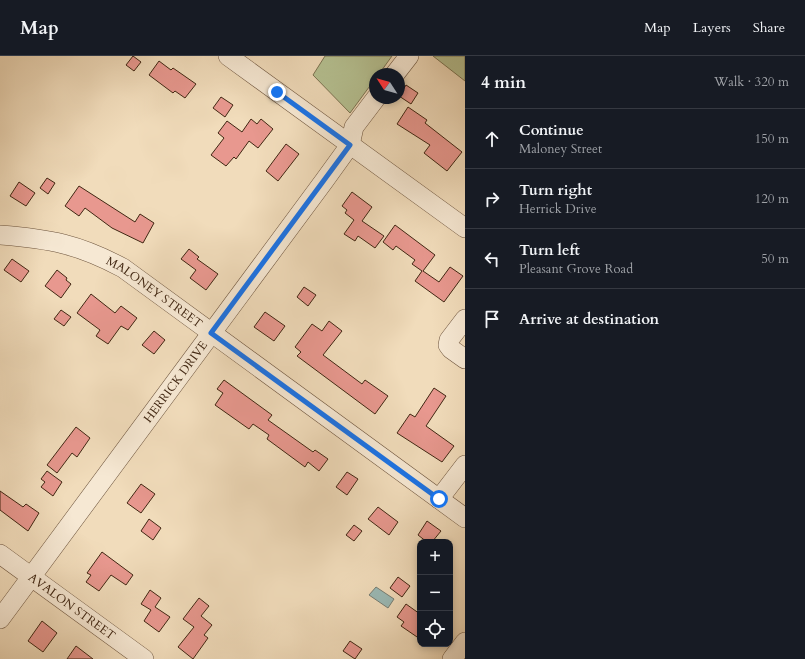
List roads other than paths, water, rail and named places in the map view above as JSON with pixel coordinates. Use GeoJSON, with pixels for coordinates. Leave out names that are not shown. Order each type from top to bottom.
{"type":"FeatureCollection","features":[{"type":"Feature","properties":{"kind":"street"},"geometry":{"type":"LineString","coordinates":[[228,56],[465,228]]}},
{"type":"Feature","properties":{"kind":"street"},"geometry":{"type":"LineString","coordinates":[[400,68],[409,56]]}},
{"type":"Feature","properties":{"kind":"street"},"geometry":{"type":"LineString","coordinates":[[350,145],[354,127],[371,104]]}},
{"type":"Feature","properties":{"kind":"street","name":"HERRICK DRIVE"},"geometry":{"type":"LineString","coordinates":[[0,619],[350,145]]}},
{"type":"Feature","properties":{"kind":"street","name":"MALONEY STREET"},"geometry":{"type":"LineString","coordinates":[[0,235],[47,239],[75,246],[99,255],[123,268],[465,518]]}},
{"type":"Feature","properties":{"kind":"street"},"geometry":{"type":"LineString","coordinates":[[465,319],[449,340],[448,345],[465,359]]}},
{"type":"Feature","properties":{"kind":"street"},"geometry":{"type":"LineString","coordinates":[[439,499],[465,465]]}},
{"type":"Feature","properties":{"kind":"street","name":"AVALON STREET"},"geometry":{"type":"LineString","coordinates":[[0,554],[144,659]]}},
{"type":"Feature","properties":{"kind":"street"},"geometry":{"type":"LineString","coordinates":[[452,659],[465,642]]}},
{"type":"Feature","properties":{"kind":"water"},"geometry":{"type":"Polygon","coordinates":[[[376,587],[394,599],[388,608],[369,595],[376,587]]]}}]}
